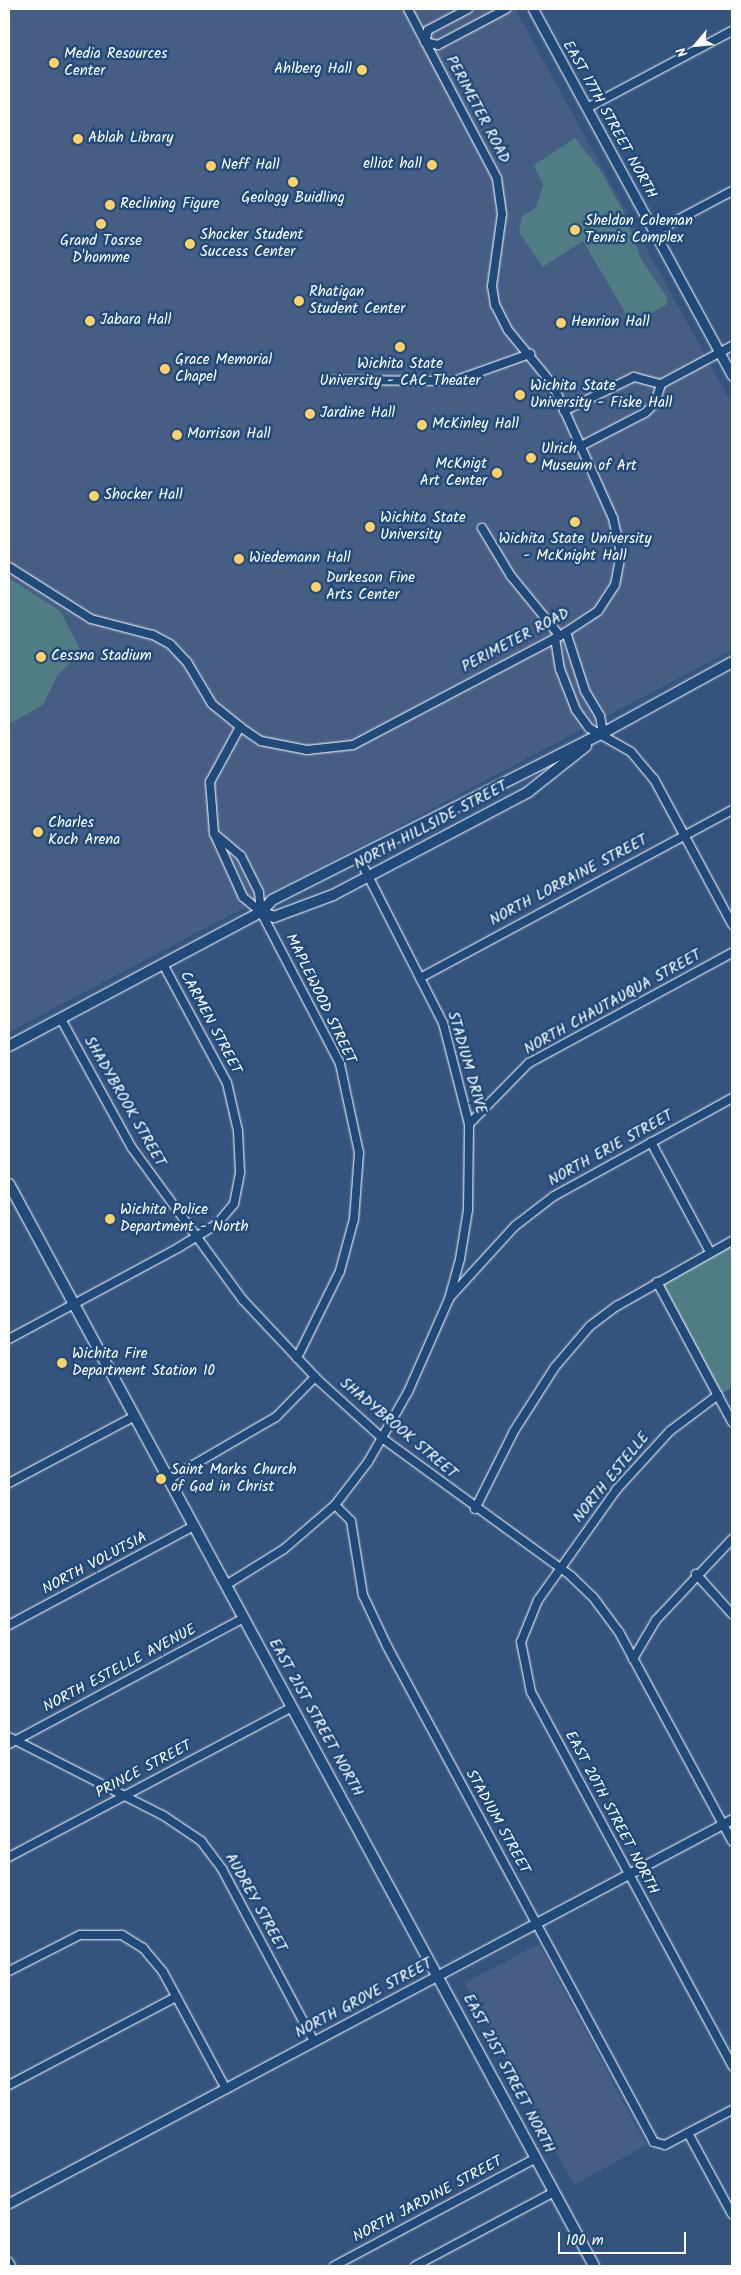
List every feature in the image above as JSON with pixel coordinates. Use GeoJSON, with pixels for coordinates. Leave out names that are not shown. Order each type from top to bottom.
{"type":"FeatureCollection","features":[{"type":"Feature","properties":{"kind":"main road","name":"NORTH HILLSIDE STREET"},"geometry":{"type":"LineString","coordinates":[[9,1046],[261,912],[272,900],[602,733],[732,662]]}},
{"type":"Feature","properties":{"kind":"main road","name":"NORTH HILLSIDE STREET"},"geometry":{"type":"LineString","coordinates":[[261,912],[274,917],[366,877],[528,792],[602,733]]}},
{"type":"Feature","properties":{"kind":"main road","name":"EAST 21ST STREET NORTH"},"geometry":{"type":"LineString","coordinates":[[9,1184],[594,2266]]}},
{"type":"Feature","properties":{"kind":"street","name":"PERIMETER ROAD"},"geometry":{"type":"LineString","coordinates":[[9,566],[91,619],[153,635],[170,644],[187,662],[212,704],[240,727],[262,741],[307,750],[353,745],[561,635],[598,611],[615,585],[621,553],[613,518],[579,447],[554,385],[508,330],[495,305],[492,286],[502,214],[497,178],[408,9]]}},
{"type":"Feature","properties":{"kind":"street"},"geometry":{"type":"LineString","coordinates":[[468,9],[428,30],[425,42],[438,45],[506,9]]}},
{"type":"Feature","properties":{"kind":"street","name":"EAST 17TH STREET NORTH"},"geometry":{"type":"LineString","coordinates":[[533,9],[732,376]]}},
{"type":"Feature","properties":{"kind":"street"},"geometry":{"type":"LineString","coordinates":[[587,108],[732,31]]}},
{"type":"Feature","properties":{"kind":"street"},"geometry":{"type":"LineString","coordinates":[[654,232],[732,191]]}},
{"type":"Feature","properties":{"kind":"street"},"geometry":{"type":"LineString","coordinates":[[564,411],[634,377],[661,384],[732,346]]}},
{"type":"Feature","properties":{"kind":"street"},"geometry":{"type":"LineString","coordinates":[[328,380],[454,381],[530,354]]}},
{"type":"Feature","properties":{"kind":"street"},"geometry":{"type":"LineString","coordinates":[[579,447],[646,413],[655,403],[661,384]]}},
{"type":"Feature","properties":{"kind":"street"},"geometry":{"type":"LineString","coordinates":[[482,528],[511,576],[561,635],[585,691],[600,716],[602,733]]}},
{"type":"Feature","properties":{"kind":"street"},"geometry":{"type":"LineString","coordinates":[[561,635],[560,669],[576,710],[589,728],[602,733],[631,752],[654,779],[732,924]]}},
{"type":"Feature","properties":{"kind":"street"},"geometry":{"type":"LineString","coordinates":[[240,727],[210,782],[214,833],[243,897],[261,912]]}},
{"type":"Feature","properties":{"kind":"street","name":"NORTH LORRAINE STREET"},"geometry":{"type":"LineString","coordinates":[[420,978],[732,810]]}},
{"type":"Feature","properties":{"kind":"street"},"geometry":{"type":"LineString","coordinates":[[214,833],[241,856],[259,892],[261,912]]}},
{"type":"Feature","properties":{"kind":"street","name":"STADIUM DRIVE"},"geometry":{"type":"LineString","coordinates":[[335,1505],[382,1438],[408,1392],[449,1299],[468,1210],[469,1124],[443,1023],[366,877],[358,856]]}},
{"type":"Feature","properties":{"kind":"street","name":"MAPLEWOOD STREET"},"geometry":{"type":"LineString","coordinates":[[261,912],[340,1064],[359,1154],[354,1219],[340,1271],[298,1358]]}},
{"type":"Feature","properties":{"kind":"street","name":"NORTH CHAUTAUQUA STREET"},"geometry":{"type":"LineString","coordinates":[[469,1124],[529,1063],[732,953]]}},
{"type":"Feature","properties":{"kind":"street","name":"CARMEN STREET"},"geometry":{"type":"LineString","coordinates":[[75,1305],[217,1224],[234,1204],[240,1172],[238,1131],[226,1083],[163,964]]}},
{"type":"Feature","properties":{"kind":"street","name":"SHADYBROOK STREET"},"geometry":{"type":"LineString","coordinates":[[61,1019],[132,1148],[194,1238],[298,1358],[382,1438],[475,1509],[560,1568],[593,1597],[633,1659],[732,1841]]}},
{"type":"Feature","properties":{"kind":"street","name":"NORTH ERIE STREET"},"geometry":{"type":"LineString","coordinates":[[449,1299],[480,1261],[554,1196],[732,1098]]}},
{"type":"Feature","properties":{"kind":"street"},"geometry":{"type":"LineString","coordinates":[[651,1142],[710,1252]]}},
{"type":"Feature","properties":{"kind":"street"},"geometry":{"type":"LineString","coordinates":[[475,1509],[514,1430],[555,1367],[590,1326],[657,1282],[732,1241]]}},
{"type":"Feature","properties":{"kind":"street"},"geometry":{"type":"LineString","coordinates":[[657,1282],[732,1422]]}},
{"type":"Feature","properties":{"kind":"street"},"geometry":{"type":"LineString","coordinates":[[9,1339],[75,1305]]}},
{"type":"Feature","properties":{"kind":"street"},"geometry":{"type":"LineString","coordinates":[[169,1479],[276,1417],[315,1376]]}},
{"type":"Feature","properties":{"kind":"street","name":"NORTH ESTELLE"},"geometry":{"type":"LineString","coordinates":[[560,1568],[646,1455],[692,1412],[718,1396]]}},
{"type":"Feature","properties":{"kind":"street"},"geometry":{"type":"LineString","coordinates":[[9,1484],[135,1416]]}},
{"type":"Feature","properties":{"kind":"street"},"geometry":{"type":"LineString","coordinates":[[226,1585],[284,1549],[335,1505]]}},
{"type":"Feature","properties":{"kind":"street","name":"STADIUM STREET"},"geometry":{"type":"LineString","coordinates":[[335,1505],[351,1521],[363,1595],[387,1646],[657,2145],[688,2133]]}},
{"type":"Feature","properties":{"kind":"street","name":"NORTH VOLUTSIA"},"geometry":{"type":"LineString","coordinates":[[9,1625],[194,1526]]}},
{"type":"Feature","properties":{"kind":"street"},"geometry":{"type":"LineString","coordinates":[[633,1659],[656,1620],[696,1574],[732,1539]]}},
{"type":"Feature","properties":{"kind":"street","name":"EAST 20TH STREET NORTH"},"geometry":{"type":"LineString","coordinates":[[560,1568],[526,1624],[522,1665],[531,1692],[732,2066]]}},
{"type":"Feature","properties":{"kind":"street"},"geometry":{"type":"LineString","coordinates":[[696,1574],[732,1614]]}},
{"type":"Feature","properties":{"kind":"street","name":"NORTH ESTELLE AVENUE"},"geometry":{"type":"LineString","coordinates":[[11,1740],[244,1618]]}},
{"type":"Feature","properties":{"kind":"street","name":"PRINCE STREET"},"geometry":{"type":"LineString","coordinates":[[9,1857],[292,1707]]}},
{"type":"Feature","properties":{"kind":"street","name":"AUDREY STREET"},"geometry":{"type":"LineString","coordinates":[[11,1740],[164,1816],[212,1853],[314,2041]]}},
{"type":"Feature","properties":{"kind":"street","name":"NORTH GROVE STREET"},"geometry":{"type":"LineString","coordinates":[[9,2203],[732,1819]]}},
{"type":"Feature","properties":{"kind":"street"},"geometry":{"type":"LineString","coordinates":[[9,1971],[80,1935],[111,1934],[143,1948],[176,1997],[226,2088]]}},
{"type":"Feature","properties":{"kind":"street"},"geometry":{"type":"LineString","coordinates":[[9,2085],[176,1997]]}},
{"type":"Feature","properties":{"kind":"street"},"geometry":{"type":"LineString","coordinates":[[732,2110],[688,2133],[732,2214]]}},
{"type":"Feature","properties":{"kind":"street","name":"NORTH JARDINE STREET"},"geometry":{"type":"LineString","coordinates":[[334,2266],[536,2158]]}},
{"type":"Feature","properties":{"kind":"street"},"geometry":{"type":"LineString","coordinates":[[415,2266],[554,2192]]}},
{"type":"Feature","properties":{"kind":"street"},"geometry":{"type":"LineString","coordinates":[[9,2262],[11,2266]]}},
{"type":"Feature","properties":{"kind":"shaded area","name":"Wichita State University"},"geometry":{"type":"Polygon","coordinates":[[[9,9],[515,9],[732,404],[732,650],[9,1032],[9,9]]]}},
{"type":"Feature","properties":{"kind":"shaded area"},"geometry":{"type":"Polygon","coordinates":[[[539,1944],[646,2145],[574,2185],[465,1983],[539,1944]]]}},
{"type":"Feature","properties":{"kind":"green space","name":"Sheldon Coleman Tennis Complex"},"geometry":{"type":"Polygon","coordinates":[[[575,138],[601,171],[625,215],[641,259],[668,299],[666,305],[632,324],[583,241],[543,267],[519,232],[522,216],[536,208],[543,185],[534,165],[575,138]]]}},
{"type":"Feature","properties":{"kind":"green space","name":"Cessna Stadium"},"geometry":{"type":"Polygon","coordinates":[[[9,578],[60,611],[81,651],[57,676],[43,705],[9,724],[9,578]]]}},
{"type":"Feature","properties":{"kind":"green space"},"geometry":{"type":"Polygon","coordinates":[[[732,1242],[732,1388],[718,1395],[657,1282],[732,1242]]]}},
{"type":"Feature","properties":{"kind":"place","name":"Media Resources Center"},"geometry":{"type":"Point","coordinates":[54,63]}},
{"type":"Feature","properties":{"kind":"place","name":"Ahlberg Hall"},"geometry":{"type":"Point","coordinates":[362,70]}},
{"type":"Feature","properties":{"kind":"place","name":"Ablah Library"},"geometry":{"type":"Point","coordinates":[78,139]}},
{"type":"Feature","properties":{"kind":"place","name":"elliot hall"},"geometry":{"type":"Point","coordinates":[432,165]}},
{"type":"Feature","properties":{"kind":"place","name":"Neff Hall"},"geometry":{"type":"Point","coordinates":[211,166]}},
{"type":"Feature","properties":{"kind":"place","name":"Geology Buidling"},"geometry":{"type":"Point","coordinates":[293,182]}},
{"type":"Feature","properties":{"kind":"place","name":"Reclining Figure"},"geometry":{"type":"Point","coordinates":[110,205]}},
{"type":"Feature","properties":{"kind":"place","name":"Grand Tosrse D'homme"},"geometry":{"type":"Point","coordinates":[101,224]}},
{"type":"Feature","properties":{"kind":"place","name":"Sheldon Coleman Tennis Complex"},"geometry":{"type":"Point","coordinates":[575,230]}},
{"type":"Feature","properties":{"kind":"place","name":"Shocker Student Success Center"},"geometry":{"type":"Point","coordinates":[190,244]}},
{"type":"Feature","properties":{"kind":"place","name":"Rhatigan Student Center"},"geometry":{"type":"Point","coordinates":[299,301]}},
{"type":"Feature","properties":{"kind":"place","name":"Jabara Hall"},"geometry":{"type":"Point","coordinates":[90,321]}},
{"type":"Feature","properties":{"kind":"place","name":"Henrion Hall"},"geometry":{"type":"Point","coordinates":[561,323]}},
{"type":"Feature","properties":{"kind":"place","name":"Wichita State University - CAC Theater"},"geometry":{"type":"Point","coordinates":[400,347]}},
{"type":"Feature","properties":{"kind":"place","name":"Grace Memorial Chapel"},"geometry":{"type":"Point","coordinates":[165,369]}},
{"type":"Feature","properties":{"kind":"place","name":"Wichita State University - Fiske Hall"},"geometry":{"type":"Point","coordinates":[520,395]}},
{"type":"Feature","properties":{"kind":"place","name":"Jardine Hall"},"geometry":{"type":"Point","coordinates":[310,414]}},
{"type":"Feature","properties":{"kind":"place","name":"McKinley Hall"},"geometry":{"type":"Point","coordinates":[422,425]}},
{"type":"Feature","properties":{"kind":"place","name":"Morrison Hall"},"geometry":{"type":"Point","coordinates":[177,435]}},
{"type":"Feature","properties":{"kind":"place","name":"Ulrich Museum of Art"},"geometry":{"type":"Point","coordinates":[531,458]}},
{"type":"Feature","properties":{"kind":"place","name":"McKnigt Art Center"},"geometry":{"type":"Point","coordinates":[497,473]}},
{"type":"Feature","properties":{"kind":"place","name":"Shocker Hall"},"geometry":{"type":"Point","coordinates":[94,496]}},
{"type":"Feature","properties":{"kind":"place","name":"Wichita State University - McKnight Hall"},"geometry":{"type":"Point","coordinates":[575,522]}},
{"type":"Feature","properties":{"kind":"place","name":"Wichita State University"},"geometry":{"type":"Point","coordinates":[370,527]}},
{"type":"Feature","properties":{"kind":"place","name":"Wiedemann Hall"},"geometry":{"type":"Point","coordinates":[239,559]}},
{"type":"Feature","properties":{"kind":"place","name":"Durkeson Fine Arts Center"},"geometry":{"type":"Point","coordinates":[316,587]}},
{"type":"Feature","properties":{"kind":"place","name":"Cessna Stadium"},"geometry":{"type":"Point","coordinates":[41,657]}},
{"type":"Feature","properties":{"kind":"place","name":"Charles Koch Arena"},"geometry":{"type":"Point","coordinates":[38,832]}},
{"type":"Feature","properties":{"kind":"place","name":"Wichita Police Department - North"},"geometry":{"type":"Point","coordinates":[110,1219]}},
{"type":"Feature","properties":{"kind":"place","name":"Wichita Fire Department Station 10"},"geometry":{"type":"Point","coordinates":[62,1363]}},
{"type":"Feature","properties":{"kind":"place","name":"Saint Marks Church of God in Christ"},"geometry":{"type":"Point","coordinates":[161,1479]}}]}
